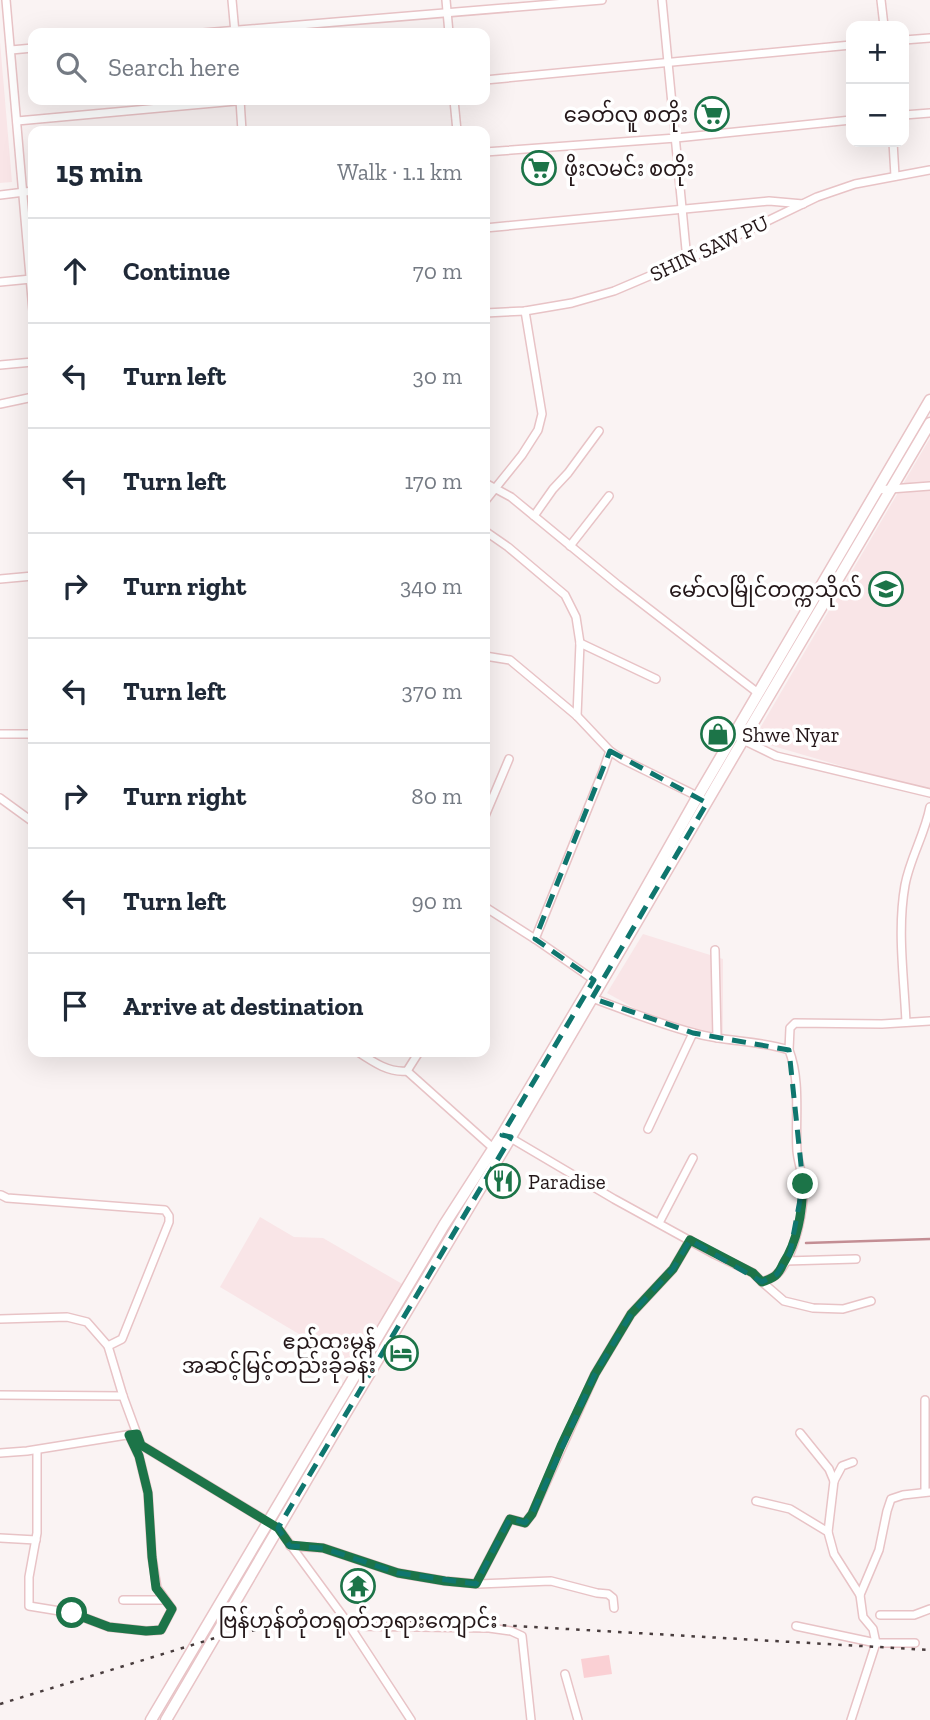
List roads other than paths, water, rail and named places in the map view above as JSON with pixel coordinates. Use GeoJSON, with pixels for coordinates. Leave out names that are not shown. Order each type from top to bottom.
{"type":"FeatureCollection","features":[{"type":"Feature","properties":{"kind":"main road"},"geometry":{"type":"LineString","coordinates":[[151,1720],[444,1225],[493,1148],[507,1136],[592,998],[707,803],[758,693],[930,400]]}},
{"type":"Feature","properties":{"kind":"main road"},"geometry":{"type":"LineString","coordinates":[[166,1720],[507,1136],[698,796],[738,738],[930,423]]}},
{"type":"Feature","properties":{"kind":"street"},"geometry":{"type":"LineString","coordinates":[[6,0],[28,237]]}},
{"type":"Feature","properties":{"kind":"street"},"geometry":{"type":"LineString","coordinates":[[232,0],[235,28]]}},
{"type":"Feature","properties":{"kind":"street"},"geometry":{"type":"LineString","coordinates":[[446,0],[448,28]]}},
{"type":"Feature","properties":{"kind":"street"},"geometry":{"type":"LineString","coordinates":[[280,28],[602,0]]}},
{"type":"Feature","properties":{"kind":"street"},"geometry":{"type":"LineString","coordinates":[[662,0],[687,260]]}},
{"type":"Feature","properties":{"kind":"street"},"geometry":{"type":"LineString","coordinates":[[881,0],[883,21]]}},
{"type":"Feature","properties":{"kind":"street"},"geometry":{"type":"LineString","coordinates":[[909,39],[930,37]]}},
{"type":"Feature","properties":{"kind":"street"},"geometry":{"type":"LineString","coordinates":[[490,80],[846,45]]}},
{"type":"Feature","properties":{"kind":"street"},"geometry":{"type":"LineString","coordinates":[[11,50],[28,48]]}},
{"type":"Feature","properties":{"kind":"street"},"geometry":{"type":"LineString","coordinates":[[17,121],[187,105]]}},
{"type":"Feature","properties":{"kind":"street"},"geometry":{"type":"LineString","coordinates":[[240,105],[242,126]]}},
{"type":"Feature","properties":{"kind":"street"},"geometry":{"type":"LineString","coordinates":[[454,105],[457,126]]}},
{"type":"Feature","properties":{"kind":"street"},"geometry":{"type":"LineString","coordinates":[[909,115],[930,113]]}},
{"type":"Feature","properties":{"kind":"street"},"geometry":{"type":"LineString","coordinates":[[490,152],[676,138],[846,121]]}},
{"type":"Feature","properties":{"kind":"street"},"geometry":{"type":"LineString","coordinates":[[893,147],[895,176]]}},
{"type":"Feature","properties":{"kind":"street","name":"SHIN SAW PU"},"geometry":{"type":"LineString","coordinates":[[490,313],[525,311],[572,303],[614,291],[687,260],[803,204],[855,184],[930,170]]}},
{"type":"Feature","properties":{"kind":"street"},"geometry":{"type":"LineString","coordinates":[[0,195],[28,192]]}},
{"type":"Feature","properties":{"kind":"street"},"geometry":{"type":"LineString","coordinates":[[490,228],[769,201],[803,204]]}},
{"type":"Feature","properties":{"kind":"street"},"geometry":{"type":"LineString","coordinates":[[0,282],[28,279]]}},
{"type":"Feature","properties":{"kind":"street"},"geometry":{"type":"LineString","coordinates":[[490,494],[522,455],[538,430],[542,414],[525,311]]}},
{"type":"Feature","properties":{"kind":"street"},"geometry":{"type":"LineString","coordinates":[[0,365],[28,362]]}},
{"type":"Feature","properties":{"kind":"street"},"geometry":{"type":"LineString","coordinates":[[0,404],[28,398]]}},
{"type":"Feature","properties":{"kind":"street"},"geometry":{"type":"LineString","coordinates":[[534,516],[599,431]]}},
{"type":"Feature","properties":{"kind":"street"},"geometry":{"type":"LineString","coordinates":[[490,486],[511,497],[618,585],[758,693]]}},
{"type":"Feature","properties":{"kind":"street"},"geometry":{"type":"LineString","coordinates":[[877,490],[930,486]]}},
{"type":"Feature","properties":{"kind":"street"},"geometry":{"type":"LineString","coordinates":[[570,546],[609,496]]}},
{"type":"Feature","properties":{"kind":"street"},"geometry":{"type":"LineString","coordinates":[[490,534],[565,595],[576,617],[580,643],[577,716]]}},
{"type":"Feature","properties":{"kind":"street"},"geometry":{"type":"LineString","coordinates":[[0,579],[28,576]]}},
{"type":"Feature","properties":{"kind":"street"},"geometry":{"type":"LineString","coordinates":[[580,643],[656,679]]}},
{"type":"Feature","properties":{"kind":"street"},"geometry":{"type":"LineString","coordinates":[[490,657],[510,660],[577,716],[610,751],[707,803]]}},
{"type":"Feature","properties":{"kind":"street"},"geometry":{"type":"LineString","coordinates":[[0,734],[28,734]]}},
{"type":"Feature","properties":{"kind":"street"},"geometry":{"type":"LineString","coordinates":[[738,738],[776,756],[930,793]]}},
{"type":"Feature","properties":{"kind":"street"},"geometry":{"type":"LineString","coordinates":[[535,939],[610,751]]}},
{"type":"Feature","properties":{"kind":"street"},"geometry":{"type":"LineString","coordinates":[[490,805],[509,759]]}},
{"type":"Feature","properties":{"kind":"street"},"geometry":{"type":"LineString","coordinates":[[0,798],[28,818]]}},
{"type":"Feature","properties":{"kind":"street"},"geometry":{"type":"LineString","coordinates":[[906,1022],[901,920],[905,884],[930,807]]}},
{"type":"Feature","properties":{"kind":"street"},"geometry":{"type":"LineString","coordinates":[[490,910],[594,980]]}},
{"type":"Feature","properties":{"kind":"street"},"geometry":{"type":"LineString","coordinates":[[715,950],[717,1038]]}},
{"type":"Feature","properties":{"kind":"street"},"geometry":{"type":"LineString","coordinates":[[592,998],[693,1033],[789,1050]]}},
{"type":"Feature","properties":{"kind":"street"},"geometry":{"type":"LineString","coordinates":[[762,1282],[777,1274],[790,1253],[803,1207],[803,1184],[797,1151],[795,1076],[789,1050],[790,1028],[795,1023],[882,1024],[930,1021]]}},
{"type":"Feature","properties":{"kind":"street"},"geometry":{"type":"LineString","coordinates":[[648,1129],[693,1033]]}},
{"type":"Feature","properties":{"kind":"street"},"geometry":{"type":"LineString","coordinates":[[366,1057],[400,1072],[407,1071],[416,1057]]}},
{"type":"Feature","properties":{"kind":"street"},"geometry":{"type":"LineString","coordinates":[[407,1071],[493,1148]]}},
{"type":"Feature","properties":{"kind":"street"},"geometry":{"type":"LineString","coordinates":[[507,1136],[614,1199],[753,1273],[785,1301],[813,1308],[843,1309],[871,1301]]}},
{"type":"Feature","properties":{"kind":"street"},"geometry":{"type":"LineString","coordinates":[[659,1223],[693,1158]]}},
{"type":"Feature","properties":{"kind":"street"},"geometry":{"type":"LineString","coordinates":[[1,1195],[7,1198],[165,1210],[169,1222],[122,1339],[108,1346]]}},
{"type":"Feature","properties":{"kind":"street"},"geometry":{"type":"LineString","coordinates":[[476,1584],[510,1519],[525,1523],[532,1514],[595,1374],[631,1314],[673,1269],[690,1240]]}},
{"type":"Feature","properties":{"kind":"street"},"geometry":{"type":"LineString","coordinates":[[785,1261],[856,1259]]}},
{"type":"Feature","properties":{"kind":"street"},"geometry":{"type":"LineString","coordinates":[[0,1319],[67,1317],[87,1322],[108,1346],[148,1493],[156,1588],[172,1609],[161,1630],[109,1627],[72,1613],[29,1606],[29,1577],[36,1540],[37,1450]]}},
{"type":"Feature","properties":{"kind":"street"},"geometry":{"type":"LineString","coordinates":[[0,1395],[123,1396]]}},
{"type":"Feature","properties":{"kind":"street"},"geometry":{"type":"LineString","coordinates":[[860,1595],[880,1549],[891,1499],[928,1492],[925,1401]]}},
{"type":"Feature","properties":{"kind":"street"},"geometry":{"type":"LineString","coordinates":[[800,1433],[830,1469],[834,1481]]}},
{"type":"Feature","properties":{"kind":"street"},"geometry":{"type":"LineString","coordinates":[[133,1434],[141,1445],[278,1528],[349,1626],[411,1720]]}},
{"type":"Feature","properties":{"kind":"street"},"geometry":{"type":"LineString","coordinates":[[0,1453],[37,1450],[133,1434]]}},
{"type":"Feature","properties":{"kind":"street"},"geometry":{"type":"LineString","coordinates":[[851,1720],[876,1643],[873,1629],[863,1617],[860,1595],[834,1554],[828,1532],[834,1481],[842,1466],[853,1462]]}},
{"type":"Feature","properties":{"kind":"street"},"geometry":{"type":"LineString","coordinates":[[756,1501],[790,1509],[828,1532]]}},
{"type":"Feature","properties":{"kind":"street"},"geometry":{"type":"LineString","coordinates":[[0,1538],[36,1540]]}},
{"type":"Feature","properties":{"kind":"street"},"geometry":{"type":"LineString","coordinates":[[290,1545],[323,1548],[398,1573],[445,1581],[476,1584],[551,1580],[608,1594],[613,1598],[614,1608]]}},
{"type":"Feature","properties":{"kind":"street"},"geometry":{"type":"LineString","coordinates":[[123,1600],[165,1600]]}},
{"type":"Feature","properties":{"kind":"street"},"geometry":{"type":"LineString","coordinates":[[880,1615],[914,1615],[930,1609]]}},
{"type":"Feature","properties":{"kind":"street"},"geometry":{"type":"LineString","coordinates":[[349,1626],[489,1628],[512,1631],[522,1636],[531,1720]]}},
{"type":"Feature","properties":{"kind":"street"},"geometry":{"type":"LineString","coordinates":[[796,1626],[876,1643],[915,1643]]}},
{"type":"Feature","properties":{"kind":"street"},"geometry":{"type":"LineString","coordinates":[[565,1674],[578,1720]]}},
{"type":"Feature","properties":{"kind":"waterway"},"geometry":{"type":"LineString","coordinates":[[806,1243],[930,1239]]}},
{"type":"Feature","properties":{"kind":"railway"},"geometry":{"type":"LineString","coordinates":[[0,1704],[215,1638],[302,1621],[429,1621],[930,1650]]}},
{"type":"Feature","properties":{"kind":"place","name":"ခေတ်လူ စတိုး"},"geometry":{"type":"Point","coordinates":[712,114]}},
{"type":"Feature","properties":{"kind":"place","name":"ဖိုးလမင်း စတိုး"},"geometry":{"type":"Point","coordinates":[539,168]}},
{"type":"Feature","properties":{"kind":"place","name":"မော်လမြိုင်တက္ကသိုလ်"},"geometry":{"type":"Point","coordinates":[886,589]}},
{"type":"Feature","properties":{"kind":"place","name":"Shwe Nyar"},"geometry":{"type":"Point","coordinates":[718,734]}},
{"type":"Feature","properties":{"kind":"place","name":"Paradise"},"geometry":{"type":"Point","coordinates":[503,1181]}},
{"type":"Feature","properties":{"kind":"place","name":"ဧည့်ထူးမွန် အဆင့်မြင့်တည်းခိုခန်း"},"geometry":{"type":"Point","coordinates":[401,1353]}},
{"type":"Feature","properties":{"kind":"place","name":"ဗြန်ဟုန်တုံတရုတ်ဘုရားကျောင်း"},"geometry":{"type":"Point","coordinates":[358,1586]}}]}
